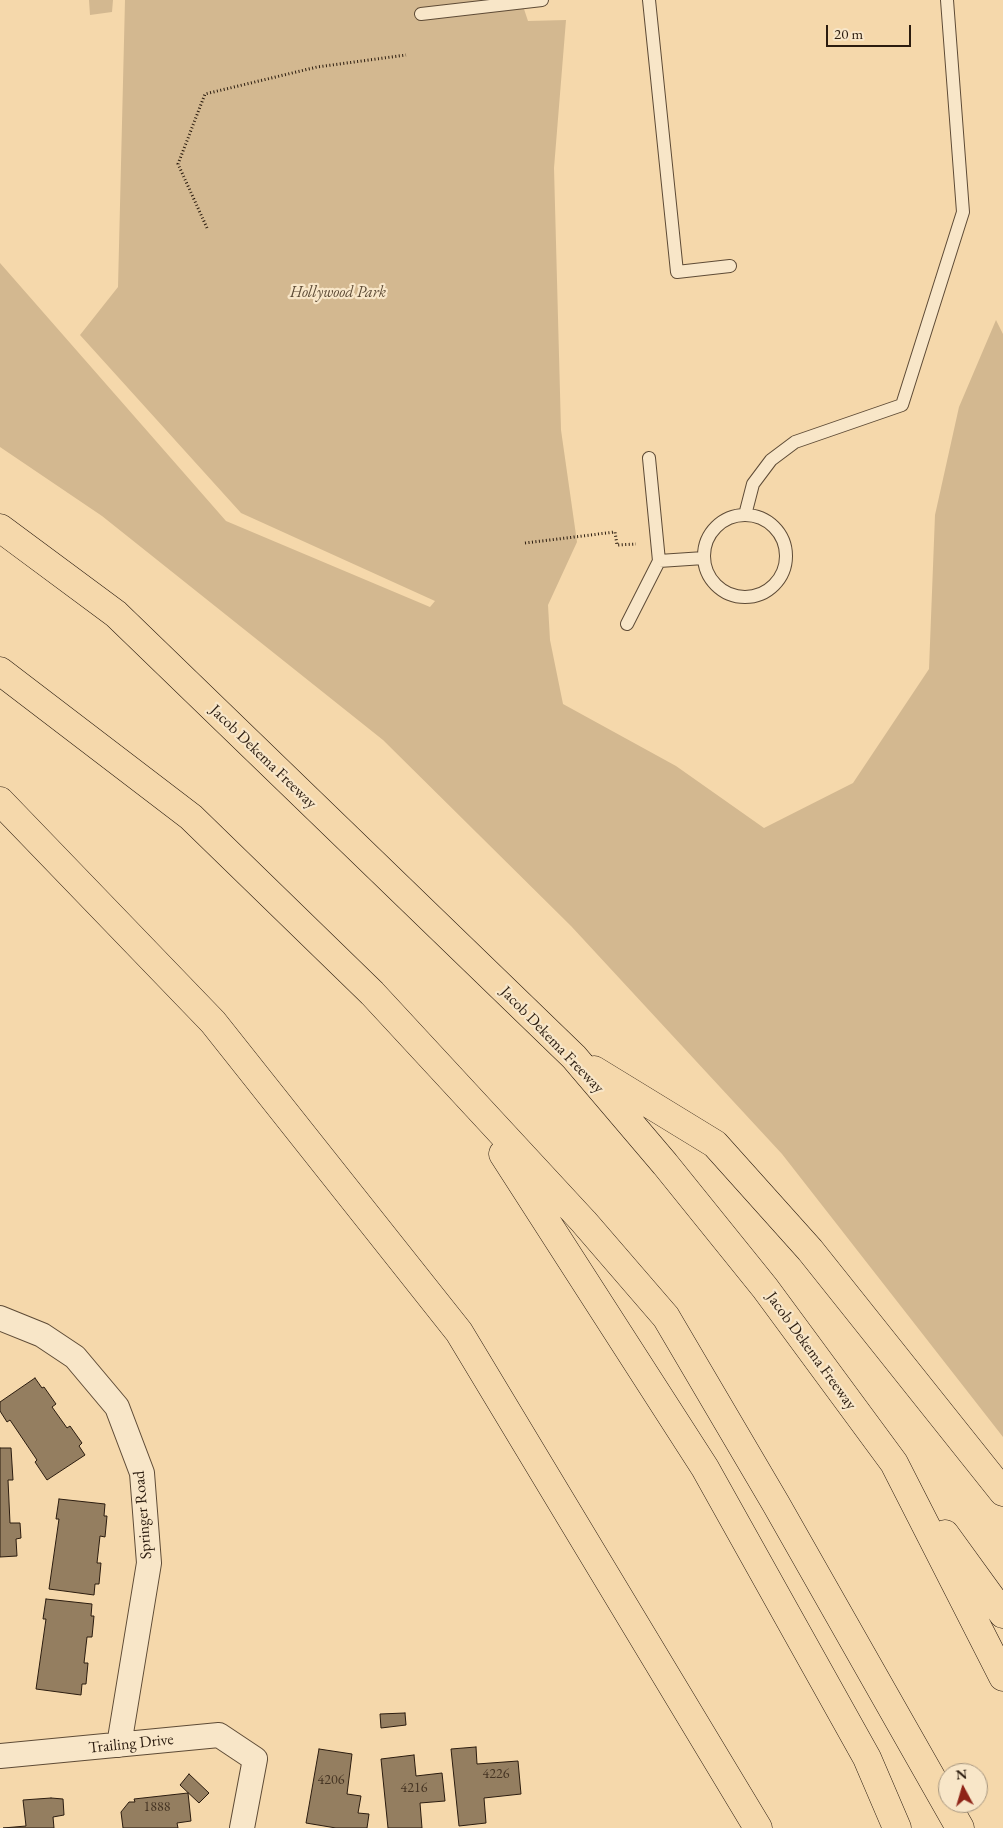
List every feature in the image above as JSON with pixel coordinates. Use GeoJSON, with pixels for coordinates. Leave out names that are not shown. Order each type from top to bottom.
{"type":"FeatureCollection","features":[{"type":"Feature","properties":{"kind":"highway","name":"Jacob Dekema Freeway"},"geometry":{"type":"LineString","coordinates":[[0,528],[116,614],[574,1057],[665,1164],[765,1288],[894,1462],[1003,1677]]}},
{"type":"Feature","properties":{"kind":"highway"},"geometry":{"type":"LineString","coordinates":[[0,671],[191,818],[372,992],[584,1222],[666,1317],[781,1512],[960,1828]]}},
{"type":"Feature","properties":{"kind":"highway"},"geometry":{"type":"LineString","coordinates":[[0,801],[213,1022],[459,1332],[758,1828]]}},
{"type":"Feature","properties":{"kind":"highway"},"geometry":{"type":"LineString","coordinates":[[574,1057],[715,1144],[810,1250],[1003,1492]]}},
{"type":"Feature","properties":{"kind":"highway"},"geometry":{"type":"LineString","coordinates":[[462,1089],[705,1468],[866,1758],[897,1828]]}},
{"type":"Feature","properties":{"kind":"highway"},"geometry":{"type":"LineString","coordinates":[[894,1462],[1003,1614]]}},
{"type":"Feature","properties":{"kind":"street","name":"Springer Road"},"geometry":{"type":"LineString","coordinates":[[0,1318],[42,1335],[75,1357],[117,1407],[142,1473],[148,1563],[119,1745]]}},
{"type":"Feature","properties":{"kind":"street","name":"Trailing Drive"},"geometry":{"type":"LineString","coordinates":[[0,1756],[219,1735],[255,1759],[242,1828]]}},
{"type":"Feature","properties":{"kind":"lane"},"geometry":{"type":"LineString","coordinates":[[421,14],[542,0]]}},
{"type":"Feature","properties":{"kind":"lane"},"geometry":{"type":"LineString","coordinates":[[649,0],[677,272],[730,266]]}},
{"type":"Feature","properties":{"kind":"lane"},"geometry":{"type":"LineString","coordinates":[[745,515],[753,484],[771,460],[795,442],[902,405],[963,212],[947,0]]}},
{"type":"Feature","properties":{"kind":"lane"},"geometry":{"type":"LineString","coordinates":[[628,624],[658,561],[649,458]]}},
{"type":"Feature","properties":{"kind":"lane"},"geometry":{"type":"LineString","coordinates":[[745,515],[759,518],[771,524],[781,535],[786,549],[786,563],[782,576],[772,587],[760,594],[746,597],[734,596],[722,590],[706,570],[704,558],[711,533],[726,521],[745,515]]}},
{"type":"Feature","properties":{"kind":"lane"},"geometry":{"type":"LineString","coordinates":[[658,561],[704,558]]}},
{"type":"Feature","properties":{"kind":"path"},"geometry":{"type":"LineString","coordinates":[[207,228],[178,164],[205,94],[317,67],[406,55]]}},
{"type":"Feature","properties":{"kind":"path"},"geometry":{"type":"LineString","coordinates":[[525,543],[615,532],[617,545],[639,544]]}},
{"type":"Feature","properties":{"kind":"green space"},"geometry":{"type":"Polygon","coordinates":[[[89,0],[113,0],[112,12],[90,15],[89,0]]]}},
{"type":"Feature","properties":{"kind":"green space","name":"Hollywood Park"},"geometry":{"type":"Polygon","coordinates":[[[125,0],[521,0],[528,21],[566,20],[554,168],[561,430],[577,542],[548,605],[550,640],[563,704],[676,766],[764,828],[853,783],[929,669],[935,515],[959,407],[996,320],[1003,334],[1003,1437],[782,1154],[571,926],[383,740],[102,516],[0,447],[0,263],[226,521],[430,607],[435,601],[241,513],[80,335],[118,287],[125,0]]]}},
{"type":"Feature","properties":{"kind":"building"},"geometry":{"type":"Polygon","coordinates":[[[35,1378],[56,1404],[52,1407],[67,1428],[70,1426],[82,1443],[79,1446],[85,1455],[47,1480],[35,1462],[37,1460],[10,1420],[7,1422],[0,1411],[0,1402],[35,1378]]]}},
{"type":"Feature","properties":{"kind":"building"},"geometry":{"type":"Polygon","coordinates":[[[0,1448],[11,1448],[13,1480],[8,1480],[10,1523],[20,1523],[21,1538],[16,1539],[17,1556],[0,1557],[0,1448]]]}},
{"type":"Feature","properties":{"kind":"building"},"geometry":{"type":"Polygon","coordinates":[[[59,1499],[105,1504],[104,1516],[107,1516],[105,1537],[100,1536],[97,1563],[101,1563],[99,1584],[95,1584],[94,1595],[49,1589],[59,1519],[56,1519],[59,1499]]]}},
{"type":"Feature","properties":{"kind":"building"},"geometry":{"type":"Polygon","coordinates":[[[46,1599],[92,1604],[91,1616],[94,1616],[92,1637],[87,1637],[84,1663],[88,1663],[86,1684],[82,1684],[81,1695],[36,1689],[46,1619],[43,1619],[46,1599]]]}},
{"type":"Feature","properties":{"kind":"building"},"geometry":{"type":"Polygon","coordinates":[[[405,1713],[406,1725],[381,1728],[380,1714],[405,1713]]]}},
{"type":"Feature","properties":{"kind":"building"},"geometry":{"type":"Polygon","coordinates":[[[476,1747],[477,1764],[518,1761],[521,1794],[484,1798],[486,1823],[459,1826],[451,1749],[476,1747]]]}},
{"type":"Feature","properties":{"kind":"building"},"geometry":{"type":"Polygon","coordinates":[[[319,1749],[352,1754],[347,1794],[361,1796],[358,1813],[369,1814],[367,1828],[336,1828],[306,1823],[319,1749]]]}},
{"type":"Feature","properties":{"kind":"building"},"geometry":{"type":"Polygon","coordinates":[[[414,1755],[416,1776],[442,1773],[445,1801],[420,1803],[422,1828],[388,1828],[381,1759],[414,1755]]]}},
{"type":"Feature","properties":{"kind":"building"},"geometry":{"type":"Polygon","coordinates":[[[189,1774],[209,1793],[199,1803],[180,1785],[189,1774]]]}},
{"type":"Feature","properties":{"kind":"building"},"geometry":{"type":"Polygon","coordinates":[[[188,1793],[191,1821],[177,1823],[178,1828],[123,1828],[121,1812],[129,1802],[135,1802],[134,1799],[188,1793]]]}},
{"type":"Feature","properties":{"kind":"building"},"geometry":{"type":"Polygon","coordinates":[[[63,1799],[64,1815],[53,1817],[54,1828],[3,1828],[26,1826],[23,1800],[63,1799]]]}}]}
